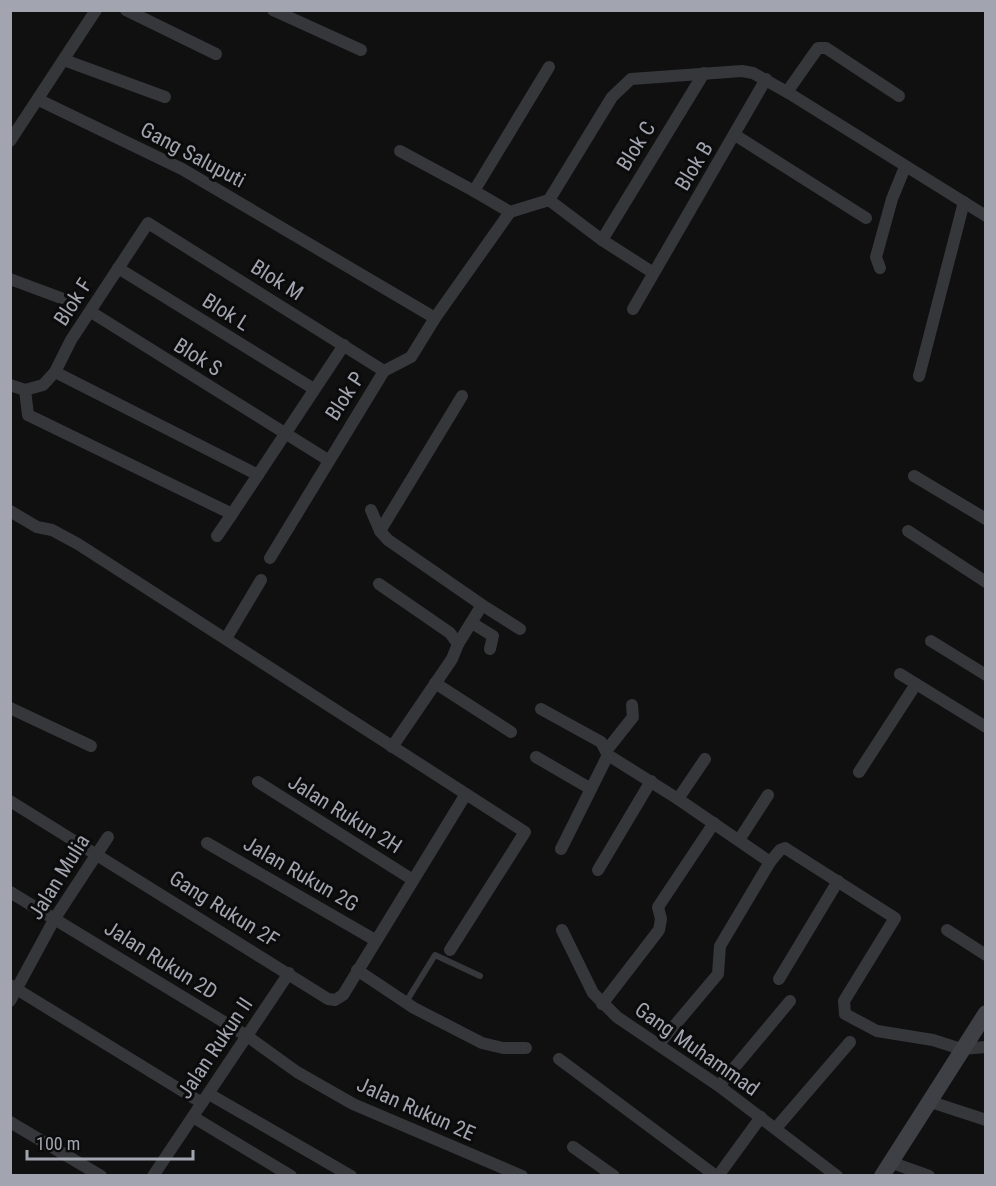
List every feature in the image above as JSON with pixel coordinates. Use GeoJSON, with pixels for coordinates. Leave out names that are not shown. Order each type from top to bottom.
{"type":"FeatureCollection","features":[{"type":"Feature","properties":{"kind":"main road"},"geometry":{"type":"LineString","coordinates":[[886,1169],[986,1013]]}},
{"type":"Feature","properties":{"kind":"street"},"geometry":{"type":"LineString","coordinates":[[10,141],[96,10]]}},
{"type":"Feature","properties":{"kind":"street"},"geometry":{"type":"LineString","coordinates":[[126,10],[216,54]]}},
{"type":"Feature","properties":{"kind":"street"},"geometry":{"type":"LineString","coordinates":[[273,10],[292,15],[361,50]]}},
{"type":"Feature","properties":{"kind":"street"},"geometry":{"type":"LineString","coordinates":[[787,92],[818,48],[826,48],[899,96]]}},
{"type":"Feature","properties":{"kind":"street"},"geometry":{"type":"LineString","coordinates":[[64,60],[165,97]]}},
{"type":"Feature","properties":{"kind":"street"},"geometry":{"type":"LineString","coordinates":[[474,191],[549,67]]}},
{"type":"Feature","properties":{"kind":"street"},"geometry":{"type":"LineString","coordinates":[[400,151],[510,212],[549,200],[612,97],[625,82],[631,79],[742,71],[766,80],[787,92],[986,216]]}},
{"type":"Feature","properties":{"kind":"street","name":"Blok C"},"geometry":{"type":"LineString","coordinates":[[602,240],[704,73]]}},
{"type":"Feature","properties":{"kind":"street","name":"Blok B"},"geometry":{"type":"LineString","coordinates":[[633,309],[652,272],[766,80]]}},
{"type":"Feature","properties":{"kind":"street","name":"Gang Saluputi"},"geometry":{"type":"LineString","coordinates":[[39,100],[182,169],[435,318]]}},
{"type":"Feature","properties":{"kind":"street"},"geometry":{"type":"LineString","coordinates":[[735,135],[866,218]]}},
{"type":"Feature","properties":{"kind":"street"},"geometry":{"type":"LineString","coordinates":[[880,268],[876,257],[899,163]]}},
{"type":"Feature","properties":{"kind":"street"},"geometry":{"type":"LineString","coordinates":[[549,200],[602,240],[652,272]]}},
{"type":"Feature","properties":{"kind":"street"},"geometry":{"type":"LineString","coordinates":[[919,376],[964,202]]}},
{"type":"Feature","properties":{"kind":"street","name":"Blok P"},"geometry":{"type":"LineString","coordinates":[[270,558],[384,371],[411,357],[435,318],[510,212]]}},
{"type":"Feature","properties":{"kind":"street","name":"Blok F"},"geometry":{"type":"LineString","coordinates":[[25,390],[43,385],[55,372],[71,340],[148,223]]}},
{"type":"Feature","properties":{"kind":"street","name":"Blok M"},"geometry":{"type":"LineString","coordinates":[[148,223],[384,371]]}},
{"type":"Feature","properties":{"kind":"street","name":"Blok L"},"geometry":{"type":"LineString","coordinates":[[118,268],[314,389]]}},
{"type":"Feature","properties":{"kind":"street"},"geometry":{"type":"LineString","coordinates":[[10,279],[61,298]]}},
{"type":"Feature","properties":{"kind":"street","name":"Blok S"},"geometry":{"type":"LineString","coordinates":[[91,312],[328,460]]}},
{"type":"Feature","properties":{"kind":"street"},"geometry":{"type":"LineString","coordinates":[[217,536],[344,345]]}},
{"type":"Feature","properties":{"kind":"street"},"geometry":{"type":"LineString","coordinates":[[55,372],[258,475]]}},
{"type":"Feature","properties":{"kind":"street"},"geometry":{"type":"LineString","coordinates":[[10,385],[25,390],[28,415],[232,514]]}},
{"type":"Feature","properties":{"kind":"street"},"geometry":{"type":"LineString","coordinates":[[380,531],[462,396]]}},
{"type":"Feature","properties":{"kind":"street"},"geometry":{"type":"LineString","coordinates":[[914,476],[986,519]]}},
{"type":"Feature","properties":{"kind":"street"},"geometry":{"type":"LineString","coordinates":[[371,510],[380,531],[388,540],[520,629]]}},
{"type":"Feature","properties":{"kind":"street"},"geometry":{"type":"LineString","coordinates":[[10,511],[37,527],[68,538],[227,637],[525,832],[450,950]]}},
{"type":"Feature","properties":{"kind":"street"},"geometry":{"type":"LineString","coordinates":[[908,531],[986,582]]}},
{"type":"Feature","properties":{"kind":"street"},"geometry":{"type":"LineString","coordinates":[[227,637],[261,580]]}},
{"type":"Feature","properties":{"kind":"street"},"geometry":{"type":"LineString","coordinates":[[379,584],[450,633],[458,644]]}},
{"type":"Feature","properties":{"kind":"street"},"geometry":{"type":"LineString","coordinates":[[392,747],[456,652],[458,644],[482,605]]}},
{"type":"Feature","properties":{"kind":"street"},"geometry":{"type":"LineString","coordinates":[[472,623],[492,636],[490,649]]}},
{"type":"Feature","properties":{"kind":"street"},"geometry":{"type":"LineString","coordinates":[[930,641],[986,675]]}},
{"type":"Feature","properties":{"kind":"street"},"geometry":{"type":"LineString","coordinates":[[900,674],[986,727]]}},
{"type":"Feature","properties":{"kind":"street"},"geometry":{"type":"LineString","coordinates":[[435,683],[512,732]]}},
{"type":"Feature","properties":{"kind":"street"},"geometry":{"type":"LineString","coordinates":[[858,772],[916,684]]}},
{"type":"Feature","properties":{"kind":"street"},"geometry":{"type":"LineString","coordinates":[[561,849],[591,789],[633,717],[632,705]]}},
{"type":"Feature","properties":{"kind":"street"},"geometry":{"type":"LineString","coordinates":[[10,708],[91,746]]}},
{"type":"Feature","properties":{"kind":"street"},"geometry":{"type":"LineString","coordinates":[[541,710],[601,742],[611,756],[770,862]]}},
{"type":"Feature","properties":{"kind":"street"},"geometry":{"type":"LineString","coordinates":[[536,757],[591,789]]}},
{"type":"Feature","properties":{"kind":"street"},"geometry":{"type":"LineString","coordinates":[[678,799],[705,759]]}},
{"type":"Feature","properties":{"kind":"street"},"geometry":{"type":"LineString","coordinates":[[598,870],[651,781]]}},
{"type":"Feature","properties":{"kind":"street","name":"Jalan Rukun 2H"},"geometry":{"type":"LineString","coordinates":[[258,782],[412,880]]}},
{"type":"Feature","properties":{"kind":"street"},"geometry":{"type":"LineString","coordinates":[[466,794],[357,970],[406,1002],[482,1043],[503,1048],[526,1048]]}},
{"type":"Feature","properties":{"kind":"street"},"geometry":{"type":"LineString","coordinates":[[739,840],[768,795]]}},
{"type":"Feature","properties":{"kind":"street","name":"Gang Rukun 2F"},"geometry":{"type":"LineString","coordinates":[[10,801],[98,853],[328,999],[335,1000],[343,995],[357,970]]}},
{"type":"Feature","properties":{"kind":"street"},"geometry":{"type":"LineString","coordinates":[[602,1004],[659,930],[661,920],[658,907],[714,823]]}},
{"type":"Feature","properties":{"kind":"street","name":"Jalan Mulia"},"geometry":{"type":"LineString","coordinates":[[10,1001],[13,986],[108,837]]}},
{"type":"Feature","properties":{"kind":"street","name":"Jalan Rukun 2G"},"geometry":{"type":"LineString","coordinates":[[207,843],[375,940]]}},
{"type":"Feature","properties":{"kind":"street"},"geometry":{"type":"LineString","coordinates":[[659,1044],[718,974],[720,946],[770,862],[780,850],[789,848],[895,918],[844,1000],[845,1014],[877,1031],[933,1040],[961,1049],[986,1047]]}},
{"type":"Feature","properties":{"kind":"street"},"geometry":{"type":"LineString","coordinates":[[778,979],[838,880]]}},
{"type":"Feature","properties":{"kind":"street","name":"Jalan Rukun 2D"},"geometry":{"type":"LineString","coordinates":[[10,892],[247,1036],[297,1072]]}},
{"type":"Feature","properties":{"kind":"street","name":"Gang Muhammad"},"geometry":{"type":"LineString","coordinates":[[562,930],[592,993],[602,1004],[617,1017],[720,1086],[837,1176]]}},
{"type":"Feature","properties":{"kind":"street"},"geometry":{"type":"LineString","coordinates":[[947,930],[986,955]]}},
{"type":"Feature","properties":{"kind":"street","name":"Jalan Rukun II"},"geometry":{"type":"LineString","coordinates":[[154,1176],[290,973]]}},
{"type":"Feature","properties":{"kind":"street"},"geometry":{"type":"LineString","coordinates":[[13,986],[206,1098],[351,1176]]}},
{"type":"Feature","properties":{"kind":"street"},"geometry":{"type":"LineString","coordinates":[[720,1086],[790,1001]]}},
{"type":"Feature","properties":{"kind":"street"},"geometry":{"type":"LineString","coordinates":[[776,1128],[850,1042]]}},
{"type":"Feature","properties":{"kind":"street"},"geometry":{"type":"LineString","coordinates":[[559,1059],[717,1176],[760,1117]]}},
{"type":"Feature","properties":{"kind":"street","name":"Jalan Rukun 2E"},"geometry":{"type":"LineString","coordinates":[[297,1072],[353,1104],[522,1176]]}},
{"type":"Feature","properties":{"kind":"street"},"geometry":{"type":"LineString","coordinates":[[928,1101],[986,1120]]}},
{"type":"Feature","properties":{"kind":"street"},"geometry":{"type":"LineString","coordinates":[[193,1117],[291,1176]]}},
{"type":"Feature","properties":{"kind":"street"},"geometry":{"type":"LineString","coordinates":[[10,1122],[101,1176]]}},
{"type":"Feature","properties":{"kind":"street"},"geometry":{"type":"LineString","coordinates":[[573,1147],[614,1176]]}},
{"type":"Feature","properties":{"kind":"street"},"geometry":{"type":"LineString","coordinates":[[886,1169],[929,1176]]}},
{"type":"Feature","properties":{"kind":"lane"},"geometry":{"type":"LineString","coordinates":[[406,1002],[435,955],[480,976]]}}]}
